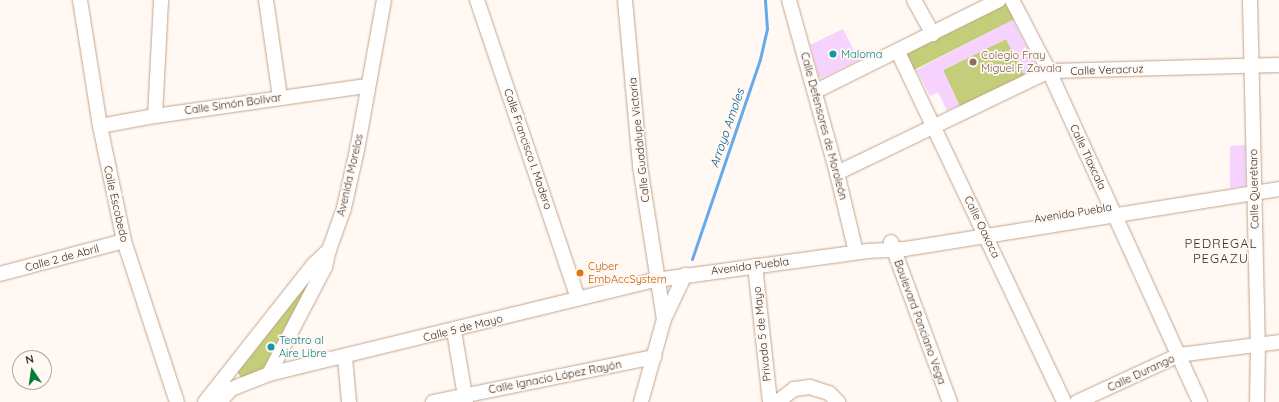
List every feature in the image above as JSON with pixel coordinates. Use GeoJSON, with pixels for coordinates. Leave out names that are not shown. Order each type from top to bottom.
{"type":"FeatureCollection","features":[{"type":"Feature","properties":{"kind":"street","name":"Calle Escobedo"},"geometry":{"type":"LineString","coordinates":[[80,0],[100,126],[124,242],[177,402]]}},
{"type":"Feature","properties":{"kind":"street"},"geometry":{"type":"LineString","coordinates":[[155,116],[161,0]]}},
{"type":"Feature","properties":{"kind":"street"},"geometry":{"type":"LineString","coordinates":[[266,0],[280,98]]}},
{"type":"Feature","properties":{"kind":"street","name":"Avenida Morelos"},"geometry":{"type":"LineString","coordinates":[[205,402],[233,369],[314,264],[329,250],[344,208],[384,0]]}},
{"type":"Feature","properties":{"kind":"street","name":"Calle Francisco I. Madero"},"geometry":{"type":"LineString","coordinates":[[477,0],[578,298]]}},
{"type":"Feature","properties":{"kind":"street","name":"Calle Guadalupe Victoria"},"geometry":{"type":"LineString","coordinates":[[625,0],[640,166],[656,280],[664,319]]}},
{"type":"Feature","properties":{"kind":"street","name":"Calle Defensores de Moroleón"},"geometry":{"type":"LineString","coordinates":[[789,0],[816,91],[837,173],[862,252]]}},
{"type":"Feature","properties":{"kind":"street"},"geometry":{"type":"LineString","coordinates":[[914,0],[933,34]]}},
{"type":"Feature","properties":{"kind":"street"},"geometry":{"type":"LineString","coordinates":[[816,91],[898,52],[999,0]]}},
{"type":"Feature","properties":{"kind":"street","name":"Calle Tlaxcala"},"geometry":{"type":"LineString","coordinates":[[1012,0],[1049,71],[1200,402]]}},
{"type":"Feature","properties":{"kind":"street","name":"Calle Querétaro"},"geometry":{"type":"LineString","coordinates":[[1250,0],[1258,344],[1257,402]]}},
{"type":"Feature","properties":{"kind":"street","name":"Calle Oaxaca"},"geometry":{"type":"LineString","coordinates":[[898,52],[985,232],[1064,402]]}},
{"type":"Feature","properties":{"kind":"street","name":"Calle Veracruz"},"geometry":{"type":"LineString","coordinates":[[837,173],[1049,71],[1279,66]]}},
{"type":"Feature","properties":{"kind":"street","name":"Calle Simón Bolívar"},"geometry":{"type":"LineString","coordinates":[[100,126],[155,116],[367,86]]}},
{"type":"Feature","properties":{"kind":"street","name":"Avenida Puebla"},"geometry":{"type":"LineString","coordinates":[[1254,189],[1279,180]]}},
{"type":"Feature","properties":{"kind":"street","name":"Avenida Puebla"},"geometry":{"type":"LineString","coordinates":[[656,280],[862,252],[1254,189],[1279,189]]}},
{"type":"Feature","properties":{"kind":"street","name":"Calle 2 de Abril"},"geometry":{"type":"LineString","coordinates":[[0,274],[124,242]]}},
{"type":"Feature","properties":{"kind":"street","name":"Boulevard Ponciano Vega"},"geometry":{"type":"LineString","coordinates":[[892,246],[950,402]]}},
{"type":"Feature","properties":{"kind":"street"},"geometry":{"type":"LineString","coordinates":[[268,374],[325,267],[329,250]]}},
{"type":"Feature","properties":{"kind":"street","name":"Privada 5 de Mayo"},"geometry":{"type":"LineString","coordinates":[[755,266],[770,402]]}},
{"type":"Feature","properties":{"kind":"street"},"geometry":{"type":"LineString","coordinates":[[642,402],[664,319],[685,275]]}},
{"type":"Feature","properties":{"kind":"street","name":"Calle 5 de Mayo"},"geometry":{"type":"LineString","coordinates":[[220,402],[231,389],[268,374],[344,358],[578,298],[656,280]]}},
{"type":"Feature","properties":{"kind":"street"},"geometry":{"type":"LineString","coordinates":[[454,331],[465,399]]}},
{"type":"Feature","properties":{"kind":"street","name":"Calle Durango"},"geometry":{"type":"LineString","coordinates":[[1077,402],[1179,355],[1279,342]]}},
{"type":"Feature","properties":{"kind":"street","name":"Calle Ignacio López Rayón"},"geometry":{"type":"LineString","coordinates":[[433,402],[465,399],[654,357]]}},
{"type":"Feature","properties":{"kind":"street"},"geometry":{"type":"LineString","coordinates":[[344,358],[349,402]]}},
{"type":"Feature","properties":{"kind":"street"},"geometry":{"type":"LineString","coordinates":[[233,369],[239,379],[250,381]]}},
{"type":"Feature","properties":{"kind":"street"},"geometry":{"type":"LineString","coordinates":[[778,402],[794,389],[810,387],[829,393],[838,402]]}},
{"type":"Feature","properties":{"kind":"green space"},"geometry":{"type":"Polygon","coordinates":[[[999,0],[1012,0],[1021,16],[908,73],[898,52],[999,0]]]}},
{"type":"Feature","properties":{"kind":"green space"},"geometry":{"type":"Polygon","coordinates":[[[1006,39],[1028,82],[963,113],[943,70],[1006,39]]]}},
{"type":"Feature","properties":{"kind":"green space"},"geometry":{"type":"Polygon","coordinates":[[[321,267],[266,366],[251,379],[242,380],[236,369],[321,267]]]}},
{"type":"Feature","properties":{"kind":"building"},"geometry":{"type":"Polygon","coordinates":[[[1013,20],[1037,67],[1024,74],[1006,39],[943,70],[959,105],[947,111],[938,92],[930,96],[916,70],[1013,20]]]}},
{"type":"Feature","properties":{"kind":"building","name":"Maloma"},"geometry":{"type":"Polygon","coordinates":[[[843,29],[859,60],[822,78],[819,77],[810,45],[843,29]]]}},
{"type":"Feature","properties":{"kind":"building"},"geometry":{"type":"Polygon","coordinates":[[[1245,145],[1246,186],[1230,188],[1230,146],[1245,145]]]}},
{"type":"Feature","properties":{"kind":"building","name":"Cyber EmbAccSystem"},"geometry":{"type":"Polygon","coordinates":[[[583,268],[586,276],[580,278],[577,270],[583,268]]]}},
{"type":"Feature","properties":{"kind":"waterway","name":"Arroyo Amoles"},"geometry":{"type":"LineString","coordinates":[[692,259],[760,59],[767,29],[765,0]]}},
{"type":"Feature","properties":{"kind":"place","name":"Maloma"},"geometry":{"type":"Point","coordinates":[833,54]}},
{"type":"Feature","properties":{"kind":"place","name":"Colegio Fray Miguel F Zavala"},"geometry":{"type":"Point","coordinates":[973,62]}},
{"type":"Feature","properties":{"kind":"place","name":"Cyber EmbAccSystem"},"geometry":{"type":"Point","coordinates":[580,273]}},
{"type":"Feature","properties":{"kind":"place","name":"Teatro al Aire Libre"},"geometry":{"type":"Point","coordinates":[271,347]}},
{"type":"Feature","properties":{"kind":"district","name":"PEDREGAL PEGAZU"},"geometry":{"type":"Point","coordinates":[1221,252]}}]}
